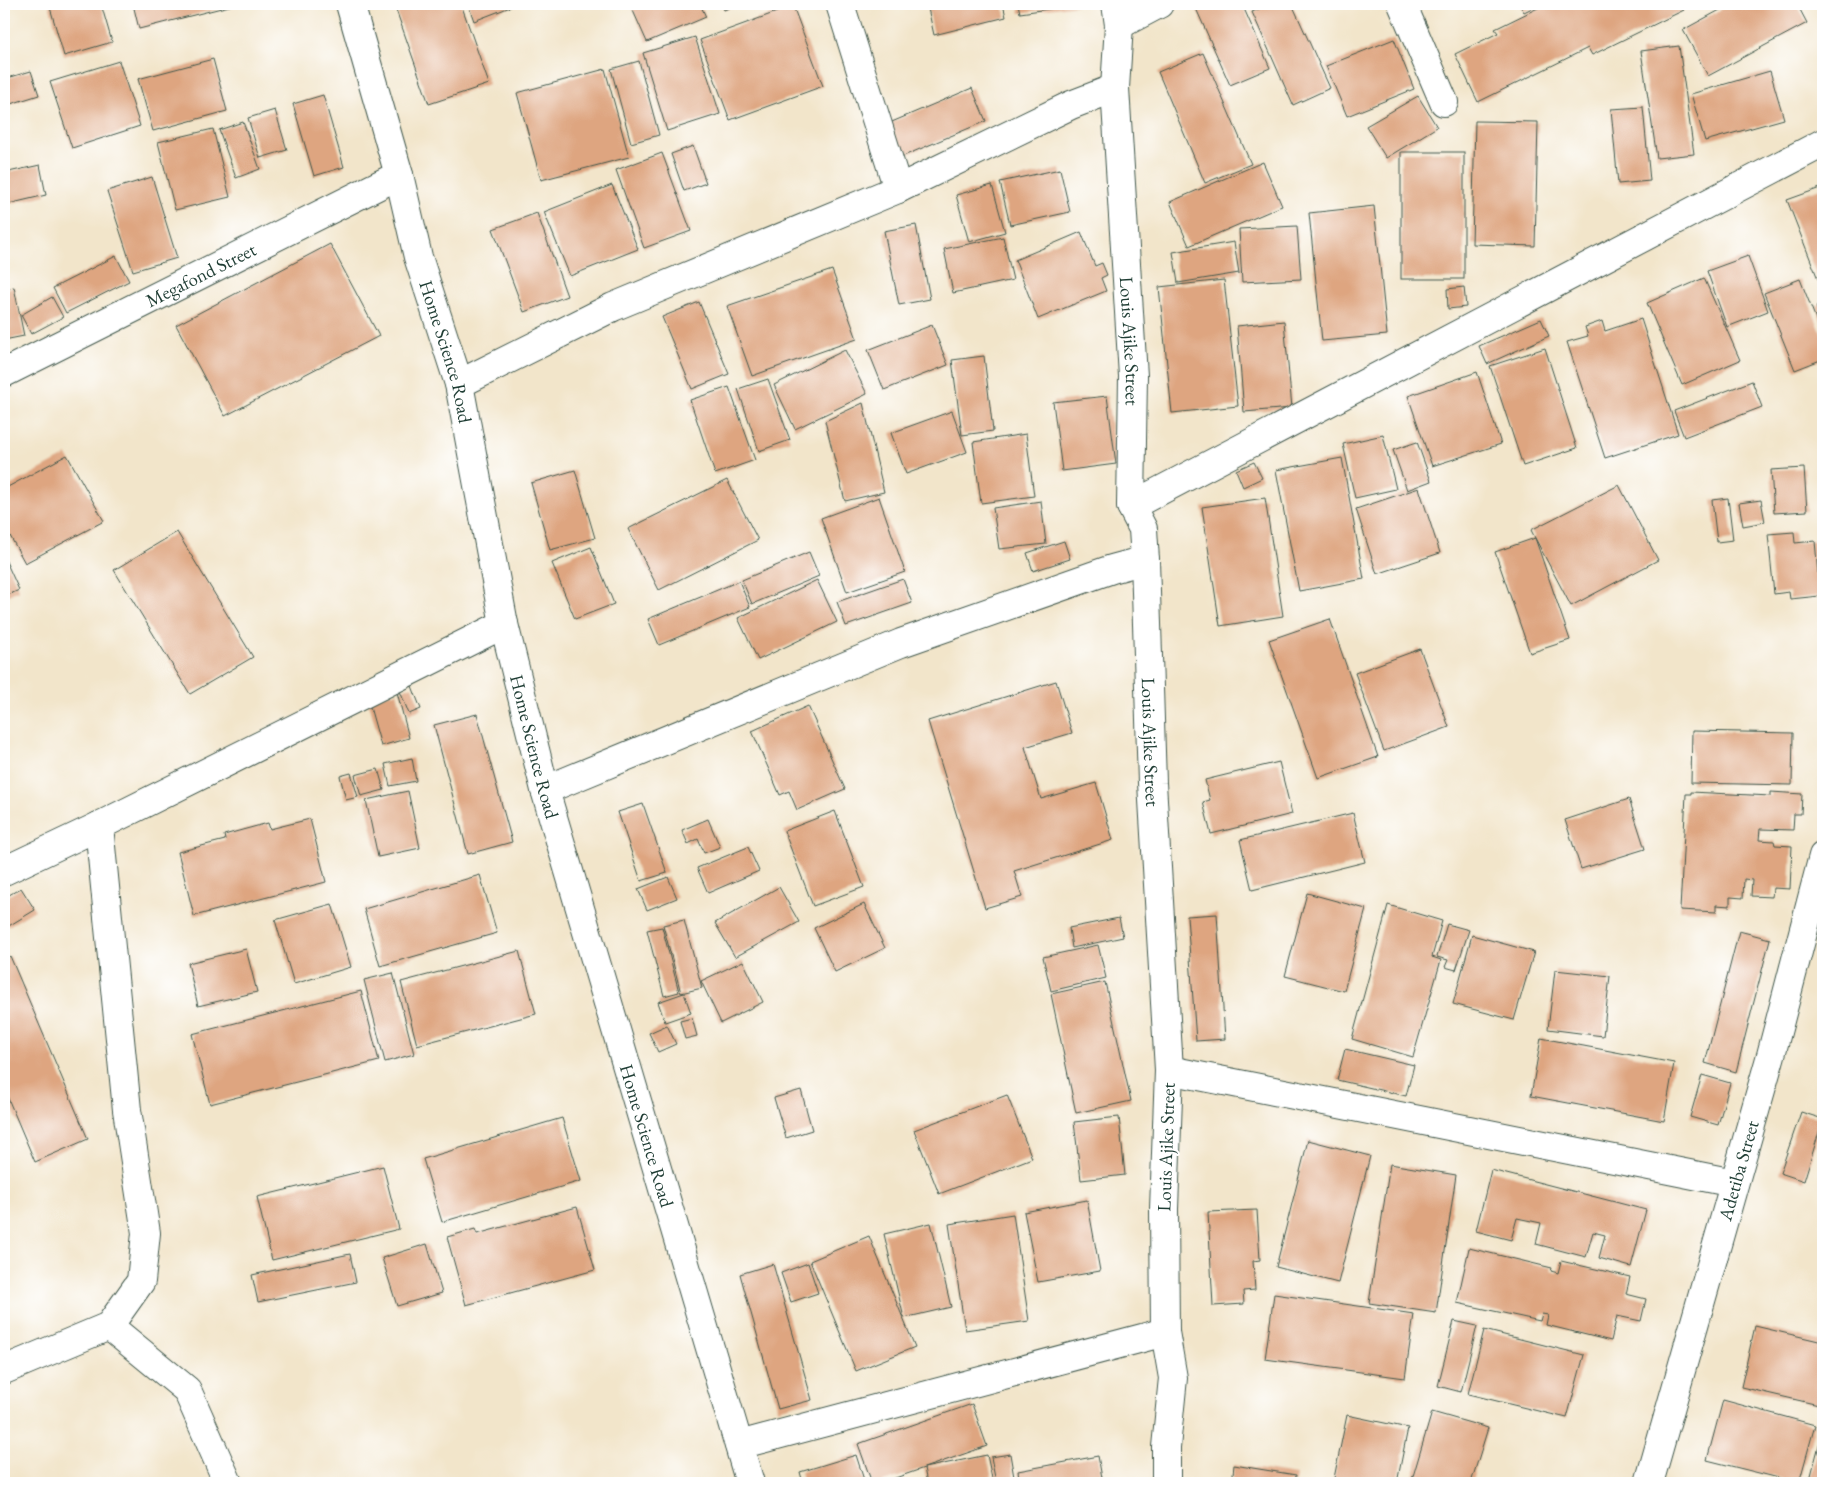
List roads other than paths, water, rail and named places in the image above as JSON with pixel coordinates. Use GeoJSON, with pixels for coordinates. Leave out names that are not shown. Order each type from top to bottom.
{"type":"FeatureCollection","features":[{"type":"Feature","properties":{"kind":"street","name":"Home Science Road"},"geometry":{"type":"LineString","coordinates":[[350,4],[399,175],[418,257],[459,384],[504,624],[545,790],[750,1483]]}},
{"type":"Feature","properties":{"kind":"street"},"geometry":{"type":"LineString","coordinates":[[840,4],[898,189]]}},
{"type":"Feature","properties":{"kind":"street"},"geometry":{"type":"LineString","coordinates":[[1117,15],[1159,4]]}},
{"type":"Feature","properties":{"kind":"street"},"geometry":{"type":"LineString","coordinates":[[1402,4],[1444,102]]}},
{"type":"Feature","properties":{"kind":"street","name":"Louis Ajike Street"},"geometry":{"type":"LineString","coordinates":[[1117,15],[1115,88],[1132,376],[1131,506],[1143,529],[1152,783],[1169,1070],[1164,1209],[1165,1332],[1173,1378],[1166,1447],[1166,1483]]}},
{"type":"Feature","properties":{"kind":"street"},"geometry":{"type":"LineString","coordinates":[[459,384],[613,307],[898,189],[1071,105],[1115,88]]}},
{"type":"Feature","properties":{"kind":"street"},"geometry":{"type":"LineString","coordinates":[[1131,506],[1823,142]]}},
{"type":"Feature","properties":{"kind":"street","name":"Megafond Street"},"geometry":{"type":"LineString","coordinates":[[4,372],[399,175]]}},
{"type":"Feature","properties":{"kind":"street"},"geometry":{"type":"LineString","coordinates":[[545,790],[901,643],[1112,569],[1145,560]]}},
{"type":"Feature","properties":{"kind":"street"},"geometry":{"type":"LineString","coordinates":[[4,871],[100,826],[160,794],[504,624]]}},
{"type":"Feature","properties":{"kind":"street"},"geometry":{"type":"LineString","coordinates":[[4,1370],[109,1326],[141,1281],[146,1233],[127,1110],[100,826]]}},
{"type":"Feature","properties":{"kind":"street","name":"Adetiba Street"},"geometry":{"type":"LineString","coordinates":[[1649,1483],[1734,1183],[1823,856]]}},
{"type":"Feature","properties":{"kind":"street"},"geometry":{"type":"LineString","coordinates":[[1169,1070],[1734,1183]]}},
{"type":"Feature","properties":{"kind":"street"},"geometry":{"type":"LineString","coordinates":[[109,1326],[187,1390],[228,1483]]}},
{"type":"Feature","properties":{"kind":"street"},"geometry":{"type":"LineString","coordinates":[[739,1445],[1165,1332]]}}]}
